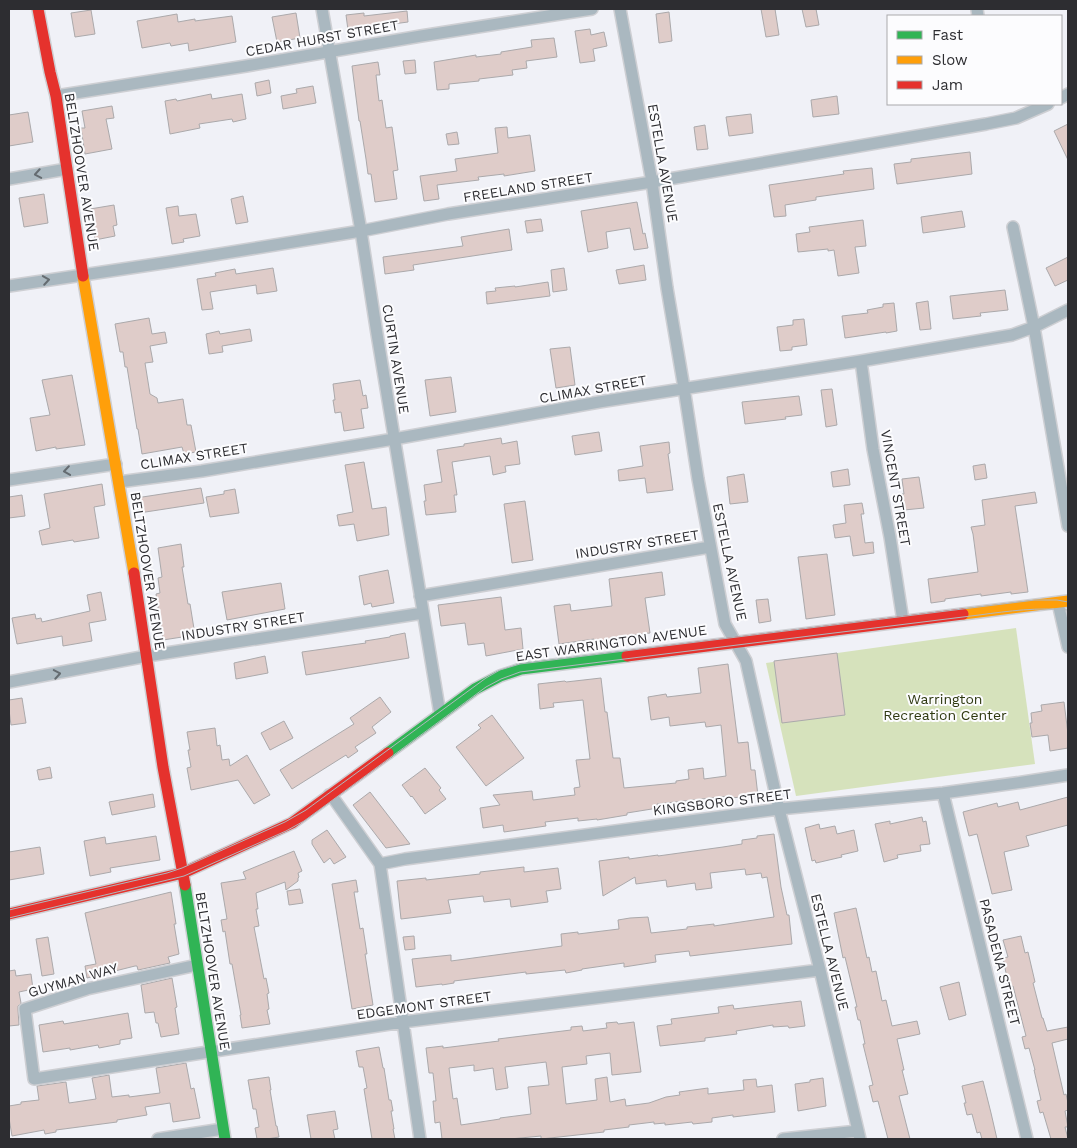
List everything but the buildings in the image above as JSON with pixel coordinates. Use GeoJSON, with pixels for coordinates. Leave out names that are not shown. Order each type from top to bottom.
{"type":"FeatureCollection","features":[{"type":"Feature","properties":{"kind":"street","name":"BELTZHOOVER AVENUE"},"geometry":{"type":"LineString","coordinates":[[38,9],[56,96],[83,275],[119,482],[163,767],[183,872],[196,965],[224,1134]]}},
{"type":"Feature","properties":{"kind":"street","name":"CURTIN AVENUE"},"geometry":{"type":"LineString","coordinates":[[322,9],[361,231],[440,714]]}},
{"type":"Feature","properties":{"kind":"street","name":"CEDAR HURST STREET"},"geometry":{"type":"LineString","coordinates":[[56,96],[592,9]]}},
{"type":"Feature","properties":{"kind":"street","name":"ESTELLA AVENUE"},"geometry":{"type":"LineString","coordinates":[[620,9],[652,182],[698,479],[725,624],[746,661],[779,809],[859,1135]]}},
{"type":"Feature","properties":{"kind":"street","name":"FREELAND STREET"},"geometry":{"type":"LineString","coordinates":[[9,286],[170,262],[361,231],[448,214],[652,182],[1016,118],[1046,105]]}},
{"type":"Feature","properties":{"kind":"street"},"geometry":{"type":"LineString","coordinates":[[9,179],[67,169]]}},
{"type":"Feature","properties":{"kind":"street"},"geometry":{"type":"LineString","coordinates":[[1013,227],[1034,327],[1066,505],[1068,526]]}},
{"type":"Feature","properties":{"kind":"street","name":"CLIMAX STREET"},"geometry":{"type":"LineString","coordinates":[[119,482],[394,439],[599,402],[1012,335],[1034,327],[1068,310]]}},
{"type":"Feature","properties":{"kind":"street","name":"VINCENT STREET"},"geometry":{"type":"LineString","coordinates":[[861,361],[872,449],[890,536],[903,621]]}},
{"type":"Feature","properties":{"kind":"street"},"geometry":{"type":"LineString","coordinates":[[9,480],[116,464]]}},
{"type":"Feature","properties":{"kind":"street","name":"INDUSTRY STREET"},"geometry":{"type":"LineString","coordinates":[[420,596],[710,547]]}},
{"type":"Feature","properties":{"kind":"street"},"geometry":{"type":"LineString","coordinates":[[1063,602],[1068,647]]}},
{"type":"Feature","properties":{"kind":"street","name":"EAST WARRINGTON AVENUE"},"geometry":{"type":"LineString","coordinates":[[9,914],[183,872],[292,823],[475,689],[521,668],[1063,602]]}},
{"type":"Feature","properties":{"kind":"street","name":"INDUSTRY STREET"},"geometry":{"type":"LineString","coordinates":[[9,682],[147,656],[423,612]]}},
{"type":"Feature","properties":{"kind":"street","name":"KINGSBORO STREET"},"geometry":{"type":"LineString","coordinates":[[380,864],[405,859],[779,809],[943,793],[1068,775]]}},
{"type":"Feature","properties":{"kind":"street","name":"PASADENA STREET"},"geometry":{"type":"LineString","coordinates":[[943,793],[1027,1139]]}},
{"type":"Feature","properties":{"kind":"street"},"geometry":{"type":"LineString","coordinates":[[329,795],[334,799],[380,864],[420,1139]]}},
{"type":"Feature","properties":{"kind":"street","name":"GUYMAN WAY"},"geometry":{"type":"LineString","coordinates":[[34,1079],[25,1009],[87,989],[196,965]]}},
{"type":"Feature","properties":{"kind":"street","name":"EDGEMONT STREET"},"geometry":{"type":"LineString","coordinates":[[34,1079],[403,1022],[820,970]]}},
{"type":"Feature","properties":{"kind":"street"},"geometry":{"type":"LineString","coordinates":[[158,1139],[224,1134]]}},
{"type":"Feature","properties":{"kind":"street"},"geometry":{"type":"LineString","coordinates":[[783,1139],[859,1135]]}},
{"type":"Feature","properties":{"kind":"green space","name":"Warrington Recreation Center"},"geometry":{"type":"Polygon","coordinates":[[[1016,628],[1035,764],[796,796],[766,663],[1016,628]]]}},
{"type":"Feature","properties":{"kind":"tram line"},"geometry":{"type":"LineString","coordinates":[[9,910],[167,873],[285,822],[306,810],[486,678],[500,670],[520,664],[1035,600],[1068,602]]}},
{"type":"Feature","properties":{"kind":"tram line"},"geometry":{"type":"LineString","coordinates":[[9,918],[184,876],[286,831],[304,821],[486,687],[520,672],[1001,612],[1035,609],[1068,610]]}},
{"type":"Feature","properties":{"kind":"traffic: fast"},"geometry":{"type":"LineString","coordinates":[[388,753],[475,689],[500,676],[521,669],[627,656]]}},
{"type":"Feature","properties":{"kind":"traffic: fast"},"geometry":{"type":"LineString","coordinates":[[185,885],[225,1139]]}},
{"type":"Feature","properties":{"kind":"traffic: slow"},"geometry":{"type":"LineString","coordinates":[[83,276],[134,573]]}},
{"type":"Feature","properties":{"kind":"traffic: slow"},"geometry":{"type":"LineString","coordinates":[[963,614],[1068,601]]}},
{"type":"Feature","properties":{"kind":"traffic: jam"},"geometry":{"type":"LineString","coordinates":[[38,9],[56,96],[83,276]]}},
{"type":"Feature","properties":{"kind":"traffic: jam"},"geometry":{"type":"LineString","coordinates":[[134,573],[163,767],[185,885]]}},
{"type":"Feature","properties":{"kind":"traffic: jam"},"geometry":{"type":"LineString","coordinates":[[627,656],[963,614]]}},
{"type":"Feature","properties":{"kind":"traffic: jam"},"geometry":{"type":"LineString","coordinates":[[9,914],[183,873],[292,823],[388,753]]}}]}
